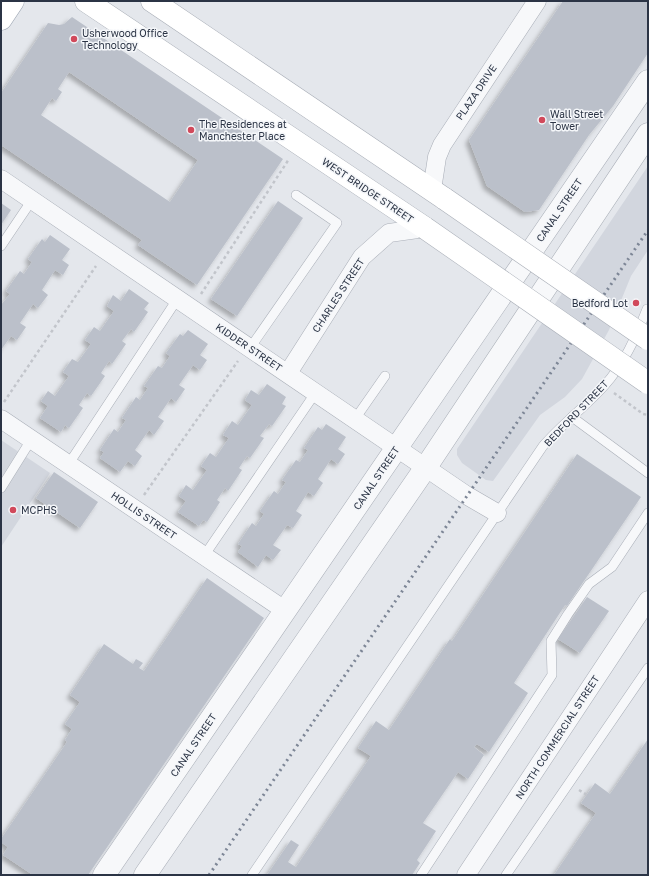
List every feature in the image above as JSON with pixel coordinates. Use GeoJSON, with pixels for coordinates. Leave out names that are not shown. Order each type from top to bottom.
{"type":"FeatureCollection","features":[{"type":"Feature","properties":{"kind":"main road"},"geometry":{"type":"LineString","coordinates":[[1,19],[14,1]]}},
{"type":"Feature","properties":{"kind":"main road","name":"WEST BRIDGE STREET"},"geometry":{"type":"LineString","coordinates":[[86,1],[425,228],[648,383]]}},
{"type":"Feature","properties":{"kind":"main road"},"geometry":{"type":"LineString","coordinates":[[152,1],[648,339]]}},
{"type":"Feature","properties":{"kind":"street","name":"PLAZA DRIVE"},"geometry":{"type":"LineString","coordinates":[[438,195],[436,157],[442,145],[537,1]]}},
{"type":"Feature","properties":{"kind":"street","name":"CANAL STREET"},"geometry":{"type":"LineString","coordinates":[[104,875],[648,81]]}},
{"type":"Feature","properties":{"kind":"street"},"geometry":{"type":"LineString","coordinates":[[145,875],[426,467],[648,134]]}},
{"type":"Feature","properties":{"kind":"street","name":"KIDDER STREET"},"geometry":{"type":"LineString","coordinates":[[1,179],[466,495],[497,513]]}},
{"type":"Feature","properties":{"kind":"street","name":"CHARLES STREET"},"geometry":{"type":"LineString","coordinates":[[288,373],[362,257],[389,233],[425,228]]}},
{"type":"Feature","properties":{"kind":"street","name":"HOLLIS STREET"},"geometry":{"type":"LineString","coordinates":[[3,411],[32,440],[286,611]]}},
{"type":"Feature","properties":{"kind":"street","name":"NORTH COMMERCIAL STREET"},"geometry":{"type":"LineString","coordinates":[[466,875],[648,600]]}},
{"type":"Feature","properties":{"kind":"lane"},"geometry":{"type":"LineString","coordinates":[[250,348],[336,223],[296,195]]}},
{"type":"Feature","properties":{"kind":"lane"},"geometry":{"type":"LineString","coordinates":[[1,246],[32,200]]}},
{"type":"Feature","properties":{"kind":"lane"},"geometry":{"type":"LineString","coordinates":[[68,464],[178,298]]}},
{"type":"Feature","properties":{"kind":"lane","name":"BEDFORD STREET"},"geometry":{"type":"LineString","coordinates":[[252,875],[543,446],[556,431],[604,386],[618,368],[630,348],[648,309]]}},
{"type":"Feature","properties":{"kind":"lane"},"geometry":{"type":"LineString","coordinates":[[355,419],[385,376]]}},
{"type":"Feature","properties":{"kind":"lane"},"geometry":{"type":"LineString","coordinates":[[204,556],[316,392]]}},
{"type":"Feature","properties":{"kind":"lane"},"geometry":{"type":"LineString","coordinates":[[572,417],[648,473]]}},
{"type":"Feature","properties":{"kind":"lane"},"geometry":{"type":"LineString","coordinates":[[1,488],[32,440]]}},
{"type":"Feature","properties":{"kind":"lane"},"geometry":{"type":"LineString","coordinates":[[421,875],[552,675],[551,642],[568,614],[590,584],[612,567],[648,513]]}},
{"type":"Feature","properties":{"kind":"lane"},"geometry":{"type":"LineString","coordinates":[[506,875],[648,668]]}},
{"type":"Feature","properties":{"kind":"path"},"geometry":{"type":"LineString","coordinates":[[200,295],[286,165]]}},
{"type":"Feature","properties":{"kind":"path"},"geometry":{"type":"LineString","coordinates":[[3,411],[96,266]]}},
{"type":"Feature","properties":{"kind":"path"},"geometry":{"type":"LineString","coordinates":[[142,497],[238,361]]}},
{"type":"Feature","properties":{"kind":"path"},"geometry":{"type":"LineString","coordinates":[[626,403],[643,414],[648,415]]}},
{"type":"Feature","properties":{"kind":"shaded area"},"geometry":{"type":"Polygon","coordinates":[[[648,166],[648,250],[631,276],[609,330],[582,379],[565,397],[540,415],[493,481],[486,480],[462,463],[457,455],[457,449],[648,166]]]}},
{"type":"Feature","properties":{"kind":"shaded area","name":"MCPHS"},"geometry":{"type":"Polygon","coordinates":[[[1,440],[50,473],[1,547],[1,440]]]}},
{"type":"Feature","properties":{"kind":"building","name":"Wall Street Tower"},"geometry":{"type":"Polygon","coordinates":[[[563,1],[648,1],[648,53],[613,106],[589,135],[539,210],[525,212],[487,186],[469,140],[563,1]]]}},
{"type":"Feature","properties":{"kind":"building","name":"The Residences at Manchester Place"},"geometry":{"type":"Polygon","coordinates":[[[72,17],[283,159],[197,285],[138,245],[142,240],[1,145],[1,93],[48,23],[59,25],[64,24],[72,17]],[[69,72],[58,89],[62,92],[56,101],[52,98],[41,115],[170,202],[198,160],[69,72]]]}},
{"type":"Feature","properties":{"kind":"building"},"geometry":{"type":"Polygon","coordinates":[[[278,201],[303,218],[237,316],[211,299],[278,201]]]}},
{"type":"Feature","properties":{"kind":"building"},"geometry":{"type":"Polygon","coordinates":[[[1,203],[11,210],[1,225],[1,203]]]}},
{"type":"Feature","properties":{"kind":"building"},"geometry":{"type":"Polygon","coordinates":[[[50,235],[70,249],[62,260],[69,265],[63,275],[55,270],[42,290],[48,295],[38,308],[33,304],[20,323],[26,327],[17,340],[11,336],[1,350],[1,305],[10,294],[6,291],[20,271],[24,274],[32,262],[28,259],[42,239],[45,242],[50,235]]]}},
{"type":"Feature","properties":{"kind":"building"},"geometry":{"type":"Polygon","coordinates":[[[129,289],[149,303],[144,309],[148,312],[134,332],[131,329],[122,341],[126,344],[112,364],[109,361],[101,373],[105,376],[91,396],[87,393],[79,405],[83,408],[69,428],[65,425],[61,432],[40,418],[48,406],[41,401],[48,391],[55,396],[69,376],[63,372],[72,359],[78,362],[91,344],[85,340],[94,327],[100,331],[114,311],[107,306],[113,295],[121,301],[129,289]]]}},
{"type":"Feature","properties":{"kind":"building"},"geometry":{"type":"Polygon","coordinates":[[[188,330],[208,344],[200,355],[207,360],[200,370],[193,365],[179,385],[185,389],[176,402],[171,398],[158,417],[164,421],[154,435],[149,430],[135,450],[142,456],[135,466],[128,461],[120,472],[100,458],[104,452],[100,450],[114,429],[118,432],[126,420],[122,418],[136,397],[140,400],[148,388],[144,386],[158,366],[162,368],[170,356],[166,353],[180,334],[183,336],[188,330]]]}},
{"type":"Feature","properties":{"kind":"building"},"geometry":{"type":"Polygon","coordinates":[[[267,384],[286,397],[282,404],[286,406],[272,426],[269,424],[260,436],[264,438],[250,458],[247,456],[239,468],[242,470],[228,491],[225,488],[217,500],[220,502],[207,522],[203,520],[199,526],[178,512],[186,501],[179,496],[186,485],[193,490],[207,470],[201,466],[210,453],[216,457],[229,438],[223,435],[232,421],[238,425],[252,405],[245,400],[251,390],[259,395],[267,384]]]}},
{"type":"Feature","properties":{"kind":"building"},"geometry":{"type":"Polygon","coordinates":[[[326,424],[346,437],[338,449],[345,454],[338,464],[331,459],[318,479],[323,483],[314,496],[308,492],[296,511],[302,515],[293,528],[287,525],[273,545],[281,550],[273,560],[266,555],[258,567],[238,552],[242,546],[238,544],[252,523],[256,526],[264,514],[260,511],[274,491],[278,494],[286,482],[282,480],[296,460],[300,462],[308,450],[304,448],[318,427],[322,430],[326,424]]]}},
{"type":"Feature","properties":{"kind":"building"},"geometry":{"type":"Polygon","coordinates":[[[577,454],[641,497],[567,606],[565,605],[514,683],[528,693],[489,752],[477,744],[474,747],[484,755],[468,779],[458,772],[423,823],[436,831],[417,860],[420,863],[412,875],[267,875],[291,840],[299,845],[288,862],[296,867],[371,756],[358,748],[376,721],[389,730],[450,639],[452,641],[577,454]]]}},
{"type":"Feature","properties":{"kind":"building"},"geometry":{"type":"Polygon","coordinates":[[[54,472],[98,502],[80,528],[36,498],[54,472]]]}},
{"type":"Feature","properties":{"kind":"building"},"geometry":{"type":"Polygon","coordinates":[[[207,578],[264,618],[88,875],[33,875],[3,855],[8,847],[1,842],[1,839],[67,742],[65,740],[72,729],[65,724],[80,702],[70,695],[104,644],[133,664],[136,659],[143,663],[139,668],[144,671],[207,578]]]}},
{"type":"Feature","properties":{"kind":"building"},"geometry":{"type":"Polygon","coordinates":[[[587,597],[609,611],[580,653],[558,639],[587,597]]]}},
{"type":"Feature","properties":{"kind":"building"},"geometry":{"type":"Polygon","coordinates":[[[648,739],[648,875],[554,875],[596,813],[581,803],[595,783],[610,794],[648,739]]]}},
{"type":"Feature","properties":{"kind":"railway"},"geometry":{"type":"LineString","coordinates":[[209,875],[648,230]]}},
{"type":"Feature","properties":{"kind":"place","name":"Usherwood Office Technology"},"geometry":{"type":"Point","coordinates":[74,39]}},
{"type":"Feature","properties":{"kind":"place","name":"Wall Street Tower"},"geometry":{"type":"Point","coordinates":[542,120]}},
{"type":"Feature","properties":{"kind":"place","name":"The Residences at Manchester Place"},"geometry":{"type":"Point","coordinates":[191,130]}},
{"type":"Feature","properties":{"kind":"place","name":"Bedford Lot"},"geometry":{"type":"Point","coordinates":[636,303]}},
{"type":"Feature","properties":{"kind":"place","name":"MCPHS"},"geometry":{"type":"Point","coordinates":[13,510]}}]}
